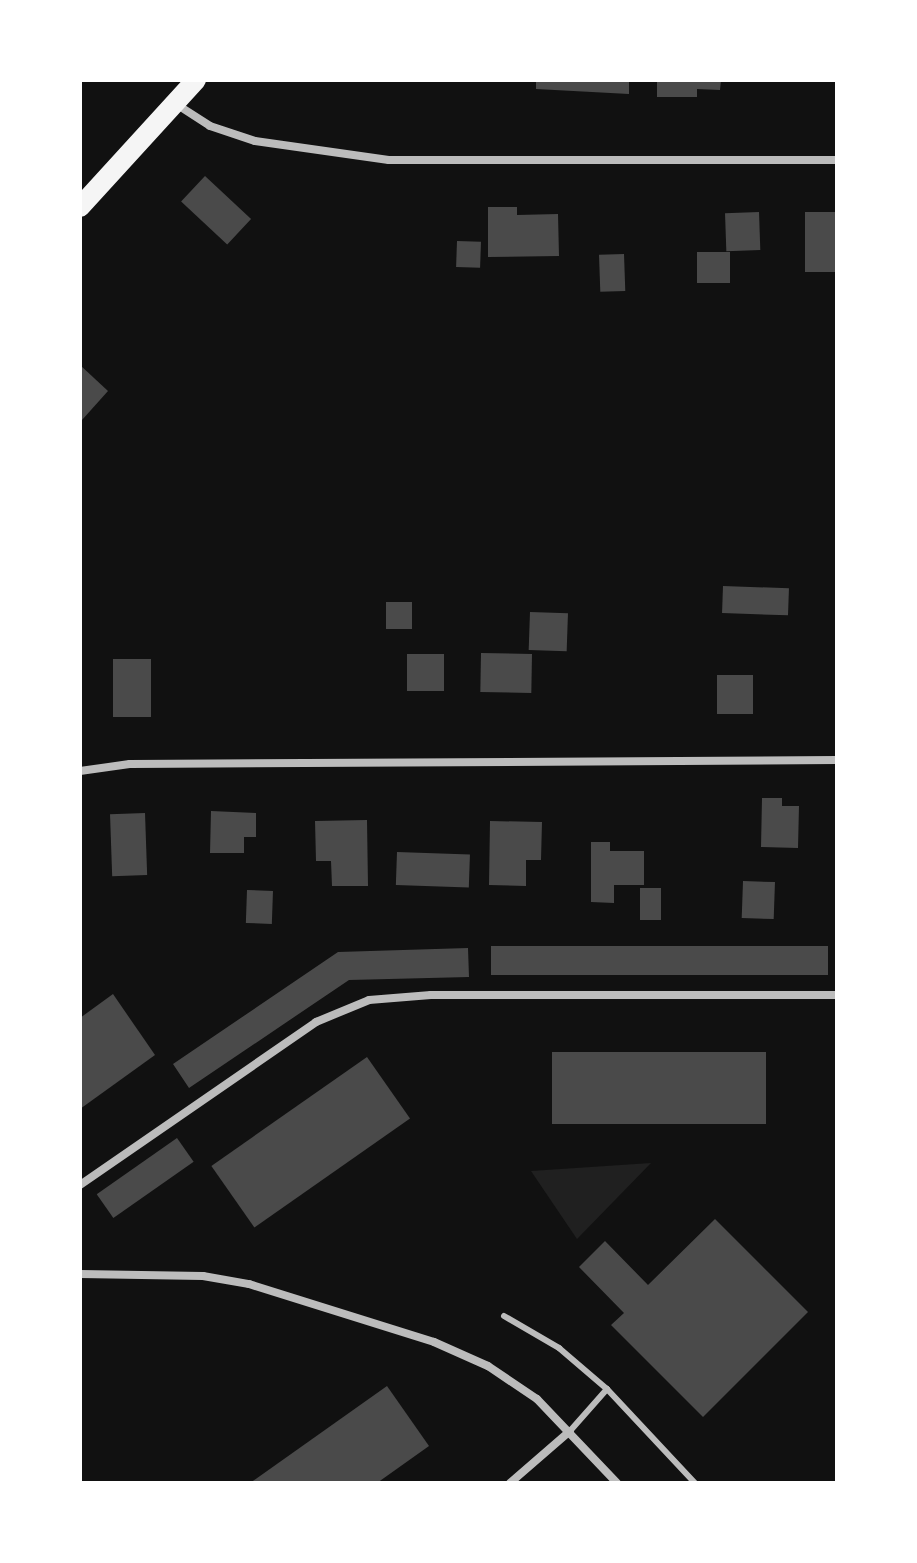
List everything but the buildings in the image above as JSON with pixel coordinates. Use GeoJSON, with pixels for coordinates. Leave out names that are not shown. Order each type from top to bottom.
{"type":"FeatureCollection","features":[{"type":"Feature","properties":{"kind":"main road"},"geometry":{"type":"LineString","coordinates":[[80,207],[196,80]]}},
{"type":"Feature","properties":{"kind":"street"},"geometry":{"type":"LineString","coordinates":[[175,103],[210,126],[255,141],[389,160],[837,160]]}},
{"type":"Feature","properties":{"kind":"street"},"geometry":{"type":"LineString","coordinates":[[80,771],[130,764],[837,760]]}},
{"type":"Feature","properties":{"kind":"street"},"geometry":{"type":"LineString","coordinates":[[80,1185],[316,1022],[369,1000],[431,995],[837,995]]}},
{"type":"Feature","properties":{"kind":"street"},"geometry":{"type":"LineString","coordinates":[[80,1274],[203,1276],[299,1297],[434,1342],[488,1366],[537,1399],[617,1483]]}},
{"type":"Feature","properties":{"kind":"street"},"geometry":{"type":"LineString","coordinates":[[510,1483],[570,1431]]}},
{"type":"Feature","properties":{"kind":"lane"},"geometry":{"type":"LineString","coordinates":[[504,1316],[559,1348],[607,1389],[695,1483]]}},
{"type":"Feature","properties":{"kind":"lane"},"geometry":{"type":"LineString","coordinates":[[570,1431],[607,1389]]}},
{"type":"Feature","properties":{"kind":"shaded area"},"geometry":{"type":"Polygon","coordinates":[[[651,1163],[577,1239],[531,1171],[651,1163]]]}}]}
